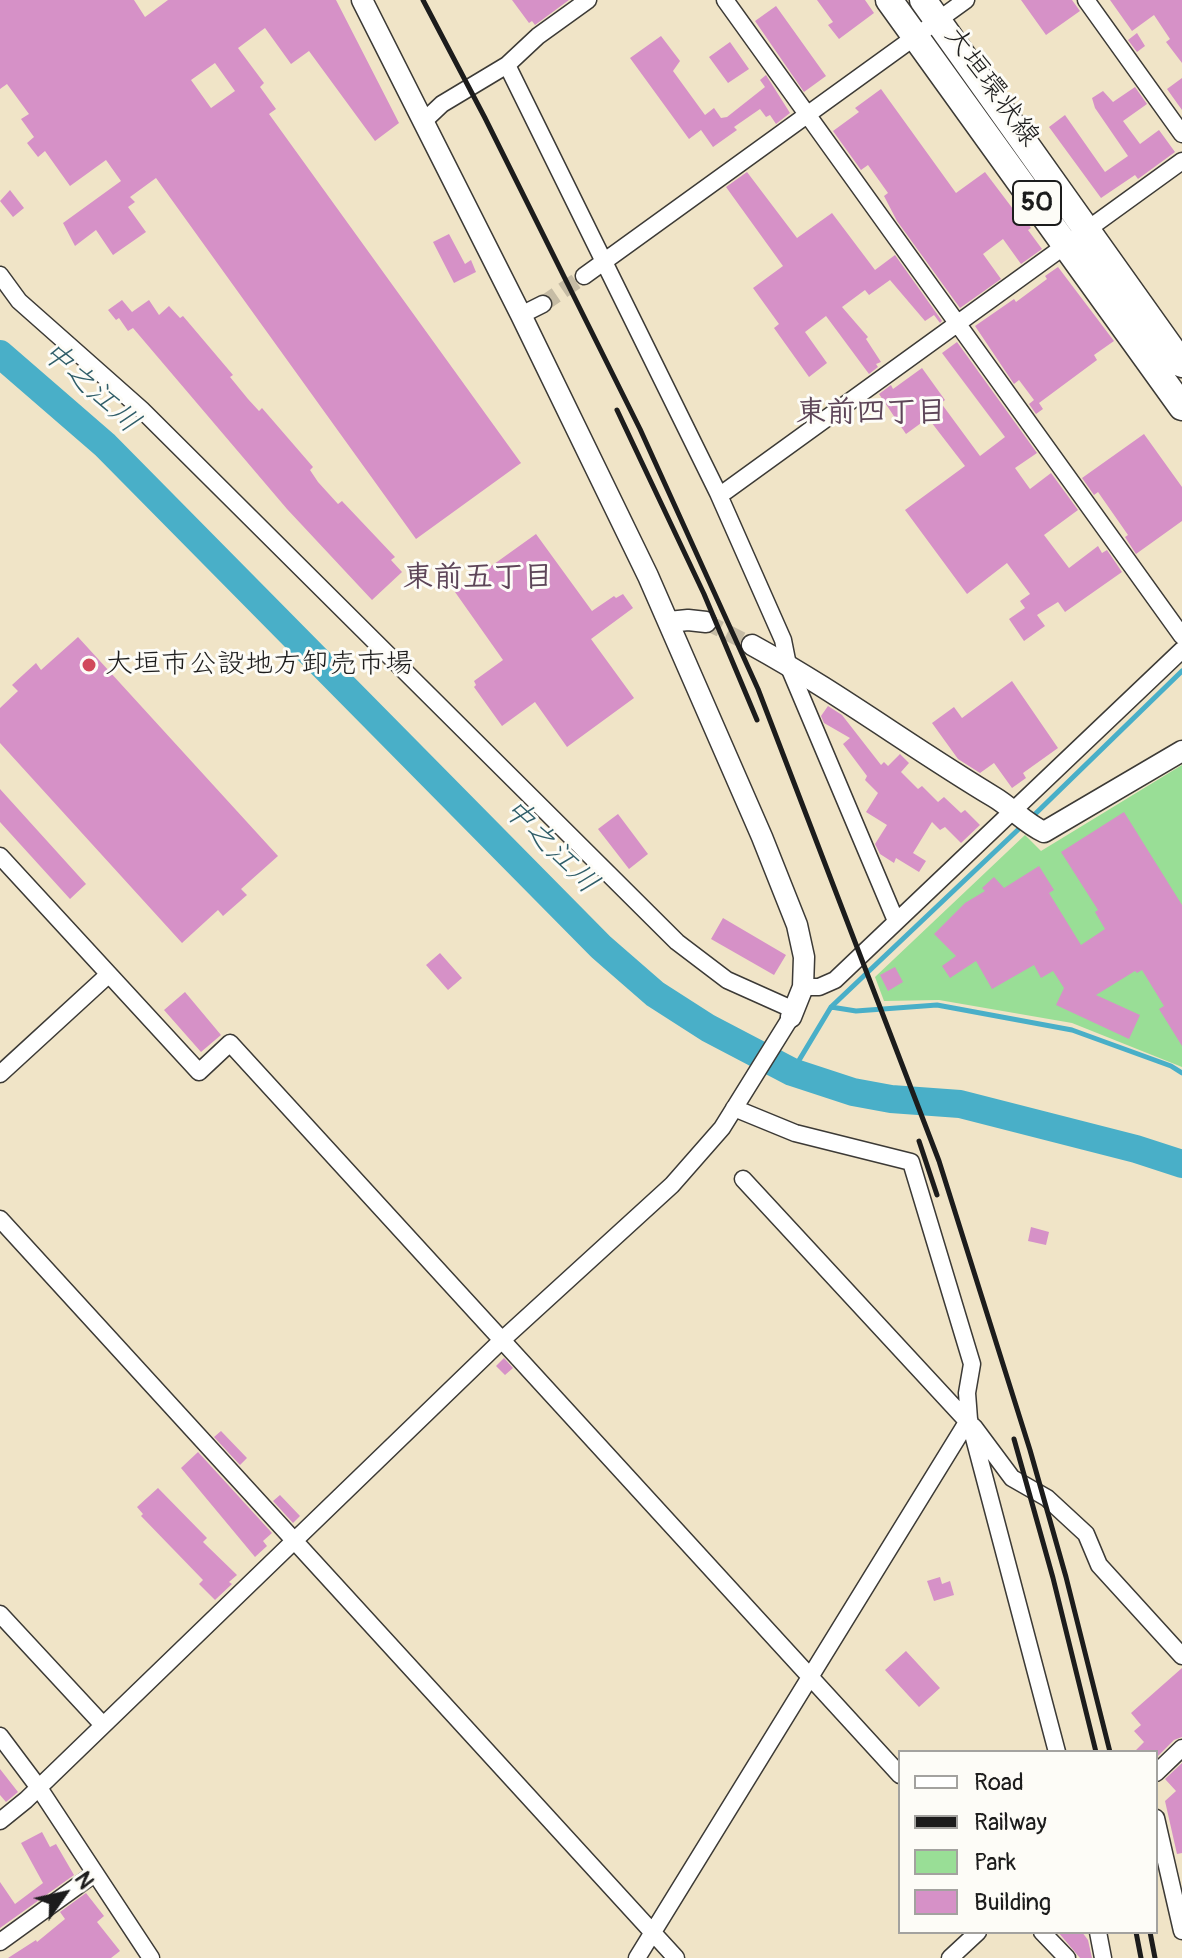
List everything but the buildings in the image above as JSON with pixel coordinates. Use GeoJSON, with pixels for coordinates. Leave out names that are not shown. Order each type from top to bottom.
{"type":"FeatureCollection","features":[{"type":"Feature","properties":{"kind":"main road","name":"大垣環状線"},"geometry":{"type":"LineString","coordinates":[[889,0],[915,37],[1076,238],[1182,364]]}},
{"type":"Feature","properties":{"kind":"main road","name":"大垣環状線"},"geometry":{"type":"LineString","coordinates":[[930,10],[1182,407]]}},
{"type":"Feature","properties":{"kind":"street"},"geometry":{"type":"LineString","coordinates":[[0,1821],[39,1788],[501,1341],[672,1185],[722,1128],[792,1014],[803,987],[804,957],[797,925],[669,622],[521,315],[362,0]]}},
{"type":"Feature","properties":{"kind":"street"},"geometry":{"type":"LineString","coordinates":[[424,121],[442,104],[507,65],[538,36],[588,0]]}},
{"type":"Feature","properties":{"kind":"street"},"geometry":{"type":"LineString","coordinates":[[725,0],[1182,636]]}},
{"type":"Feature","properties":{"kind":"street"},"geometry":{"type":"LineString","coordinates":[[584,276],[915,37],[930,10],[966,0]]}},
{"type":"Feature","properties":{"kind":"street"},"geometry":{"type":"LineString","coordinates":[[1086,0],[1182,134]]}},
{"type":"Feature","properties":{"kind":"street"},"geometry":{"type":"LineString","coordinates":[[507,65],[718,493],[783,640],[788,665],[896,921]]}},
{"type":"Feature","properties":{"kind":"street"},"geometry":{"type":"LineString","coordinates":[[718,493],[726,491],[1182,161]]}},
{"type":"Feature","properties":{"kind":"street"},"geometry":{"type":"LineString","coordinates":[[0,275],[19,301],[141,409],[677,942],[727,980],[792,1014]]}},
{"type":"Feature","properties":{"kind":"street"},"geometry":{"type":"LineString","coordinates":[[521,315],[543,304]]}},
{"type":"Feature","properties":{"kind":"street"},"geometry":{"type":"LineString","coordinates":[[669,622],[706,622]]}},
{"type":"Feature","properties":{"kind":"street"},"geometry":{"type":"LineString","coordinates":[[752,645],[1016,811],[1035,828],[1048,832],[1182,751]]}},
{"type":"Feature","properties":{"kind":"street"},"geometry":{"type":"LineString","coordinates":[[803,987],[819,987],[835,980],[1182,650]]}},
{"type":"Feature","properties":{"kind":"street"},"geometry":{"type":"LineString","coordinates":[[0,856],[199,1072],[230,1043],[898,1773]]}},
{"type":"Feature","properties":{"kind":"street"},"geometry":{"type":"LineString","coordinates":[[0,1074],[108,975]]}},
{"type":"Feature","properties":{"kind":"street"},"geometry":{"type":"LineString","coordinates":[[738,1102],[795,1133],[911,1162],[972,1364],[967,1393],[968,1420],[1056,1750]]}},
{"type":"Feature","properties":{"kind":"street"},"geometry":{"type":"LineString","coordinates":[[743,1179],[968,1420],[1012,1478],[1047,1498],[1086,1534],[1099,1565],[1182,1656]]}},
{"type":"Feature","properties":{"kind":"street"},"geometry":{"type":"LineString","coordinates":[[0,1219],[676,1958]]}},
{"type":"Feature","properties":{"kind":"street"},"geometry":{"type":"LineString","coordinates":[[637,1958],[968,1420]]}},
{"type":"Feature","properties":{"kind":"street"},"geometry":{"type":"LineString","coordinates":[[0,1614],[103,1725]]}},
{"type":"Feature","properties":{"kind":"street"},"geometry":{"type":"LineString","coordinates":[[0,1736],[39,1788],[152,1957]]}},
{"type":"Feature","properties":{"kind":"street"},"geometry":{"type":"LineString","coordinates":[[1158,1771],[1182,1748]]}},
{"type":"Feature","properties":{"kind":"street"},"geometry":{"type":"LineString","coordinates":[[1158,1827],[1182,1931]]}},
{"type":"Feature","properties":{"kind":"street"},"geometry":{"type":"LineString","coordinates":[[0,1942],[94,1874]]}},
{"type":"Feature","properties":{"kind":"street"},"geometry":{"type":"LineString","coordinates":[[950,1958],[976,1934]]}},
{"type":"Feature","properties":{"kind":"street"},"geometry":{"type":"LineString","coordinates":[[1044,1934],[1067,1958]]}},
{"type":"Feature","properties":{"kind":"street"},"geometry":{"type":"LineString","coordinates":[[1098,1934],[1103,1958]]}},
{"type":"Feature","properties":{"kind":"green space"},"geometry":{"type":"Polygon","coordinates":[[[1182,765],[1182,1067],[1072,1023],[939,1000],[884,1001],[875,977],[1025,835],[1041,851],[1182,765]]]}},
{"type":"Feature","properties":{"kind":"waterway","name":"中之江川"},"geometry":{"type":"LineString","coordinates":[[0,354],[105,445],[601,947],[655,994],[708,1028],[792,1072],[853,1092],[891,1099],[960,1104],[1136,1149],[1182,1164]]}},
{"type":"Feature","properties":{"kind":"waterway"},"geometry":{"type":"LineString","coordinates":[[1031,818],[1182,671]]}},
{"type":"Feature","properties":{"kind":"waterway"},"geometry":{"type":"LineString","coordinates":[[792,1072],[831,1007],[1023,825]]}},
{"type":"Feature","properties":{"kind":"waterway"},"geometry":{"type":"LineString","coordinates":[[831,1007],[856,1011],[937,1005],[1072,1030],[1171,1066],[1182,1073]]}},
{"type":"Feature","properties":{"kind":"tunnel"},"geometry":{"type":"LineString","coordinates":[[543,304],[584,276]]}},
{"type":"Feature","properties":{"kind":"tunnel"},"geometry":{"type":"LineString","coordinates":[[706,622],[752,645]]}},
{"type":"Feature","properties":{"kind":"railway"},"geometry":{"type":"LineString","coordinates":[[423,0],[640,429],[758,689],[939,1161],[1030,1450],[1109,1750]]}},
{"type":"Feature","properties":{"kind":"railway"},"geometry":{"type":"LineString","coordinates":[[617,410],[704,594],[757,720]]}},
{"type":"Feature","properties":{"kind":"railway"},"geometry":{"type":"LineString","coordinates":[[919,1141],[937,1195]]}},
{"type":"Feature","properties":{"kind":"railway"},"geometry":{"type":"LineString","coordinates":[[1014,1439],[1053,1578],[1096,1750]]}},
{"type":"Feature","properties":{"kind":"railway"},"geometry":{"type":"LineString","coordinates":[[1136,1934],[1141,1958]]}},
{"type":"Feature","properties":{"kind":"railway"},"geometry":{"type":"LineString","coordinates":[[1150,1934],[1155,1958]]}},
{"type":"Feature","properties":{"kind":"place","name":"大垣市公設地方卸売市場"},"geometry":{"type":"Point","coordinates":[89,665]}},
{"type":"Feature","properties":{"kind":"district","name":"東前四丁目"},"geometry":{"type":"Point","coordinates":[871,413]}},
{"type":"Feature","properties":{"kind":"district","name":"東前五丁目"},"geometry":{"type":"Point","coordinates":[478,578]}}]}
